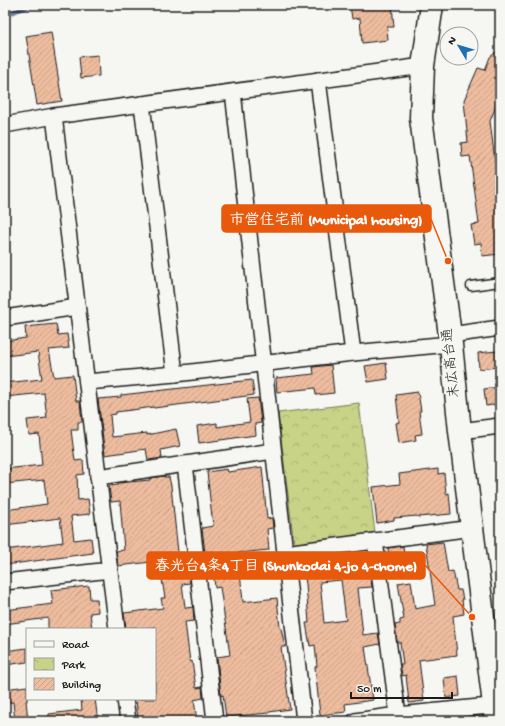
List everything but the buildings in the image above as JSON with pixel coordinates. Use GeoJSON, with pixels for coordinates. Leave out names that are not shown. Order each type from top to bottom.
{"type":"FeatureCollection","features":[{"type":"Feature","properties":{"kind":"street","name":"末広高台通"},"geometry":{"type":"LineString","coordinates":[[432,5],[423,66],[421,118],[450,340],[472,528],[497,711]]}},
{"type":"Feature","properties":{"kind":"street"},"geometry":{"type":"LineString","coordinates":[[5,125],[54,116],[423,66]]}},
{"type":"Feature","properties":{"kind":"street"},"geometry":{"type":"LineString","coordinates":[[318,80],[353,353]]}},
{"type":"Feature","properties":{"kind":"street"},"geometry":{"type":"LineString","coordinates":[[233,92],[304,721]]}},
{"type":"Feature","properties":{"kind":"street"},"geometry":{"type":"LineString","coordinates":[[142,104],[175,374]]}},
{"type":"Feature","properties":{"kind":"street"},"geometry":{"type":"LineString","coordinates":[[54,116],[117,628]]}},
{"type":"Feature","properties":{"kind":"street"},"geometry":{"type":"LineString","coordinates":[[5,318],[77,307]]}},
{"type":"Feature","properties":{"kind":"street"},"geometry":{"type":"LineString","coordinates":[[87,382],[175,374],[353,353],[450,340],[500,328]]}},
{"type":"Feature","properties":{"kind":"street"},"geometry":{"type":"LineString","coordinates":[[460,431],[500,426]]}},
{"type":"Feature","properties":{"kind":"street"},"geometry":{"type":"LineString","coordinates":[[98,477],[273,451]]}},
{"type":"Feature","properties":{"kind":"street"},"geometry":{"type":"LineString","coordinates":[[185,464],[215,721]]}},
{"type":"Feature","properties":{"kind":"street"},"geometry":{"type":"LineString","coordinates":[[285,553],[472,528]]}},
{"type":"Feature","properties":{"kind":"street"},"geometry":{"type":"LineString","coordinates":[[375,541],[398,715]]}},
{"type":"Feature","properties":{"kind":"street"},"geometry":{"type":"LineString","coordinates":[[5,582],[110,570]]}},
{"type":"Feature","properties":{"kind":"street"},"geometry":{"type":"LineString","coordinates":[[125,700],[128,721]]}},
{"type":"Feature","properties":{"kind":"street"},"geometry":{"type":"LineString","coordinates":[[355,721],[398,715],[497,711]]}},
{"type":"Feature","properties":{"kind":"lane"},"geometry":{"type":"LineString","coordinates":[[471,286],[500,282]]}},
{"type":"Feature","properties":{"kind":"green space"},"geometry":{"type":"Polygon","coordinates":[[[359,403],[375,533],[294,544],[278,413],[359,403]]]}},
{"type":"Feature","properties":{"kind":"waterway"},"geometry":{"type":"LineString","coordinates":[[5,15],[32,5]]}},
{"type":"Feature","properties":{"kind":"place","name":"市営住宅前 (Municipal housing)"},"geometry":{"type":"Point","coordinates":[448,261]}},
{"type":"Feature","properties":{"kind":"place","name":"春光台4条4丁目 (Shunkodai 4-jo 4-chome)"},"geometry":{"type":"Point","coordinates":[472,617]}}]}
